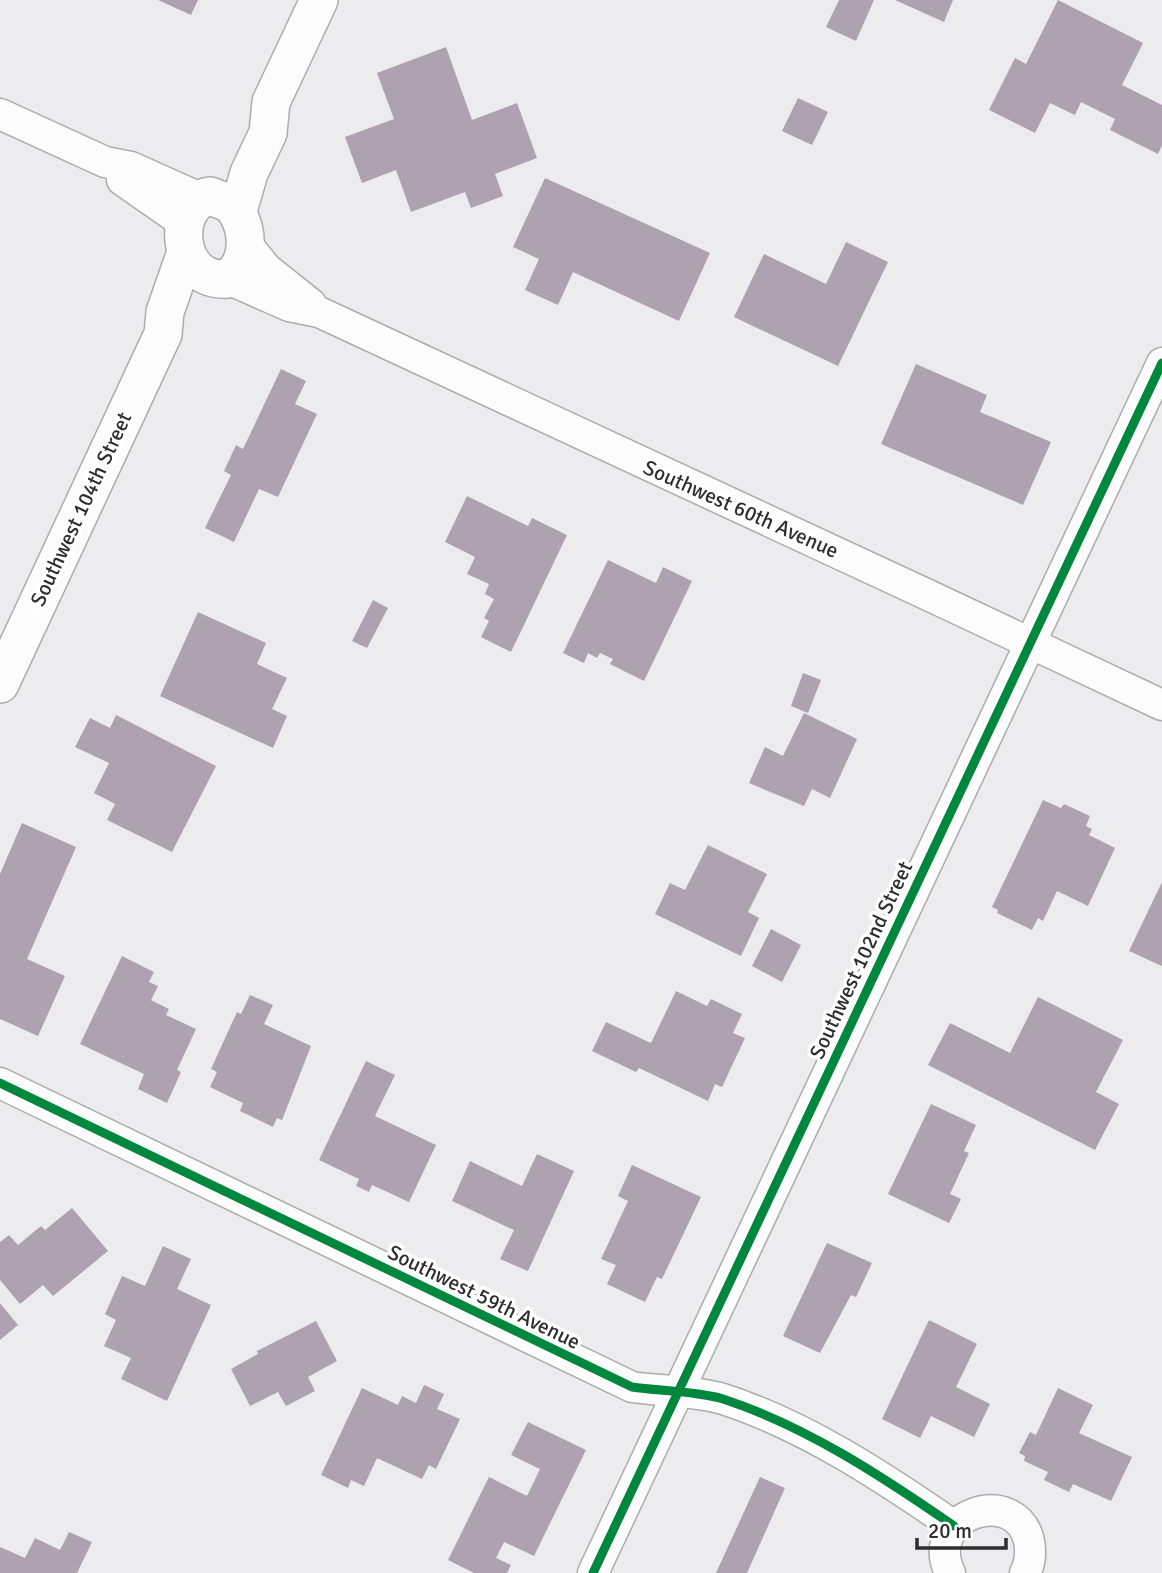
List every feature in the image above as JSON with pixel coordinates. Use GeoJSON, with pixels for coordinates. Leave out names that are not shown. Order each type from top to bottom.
{"type":"FeatureCollection","features":[{"type":"Feature","properties":{"kind":"street","name":"Southwest 104th Street"},"geometry":{"type":"LineString","coordinates":[[0,684],[163,334],[165,312],[211,221],[249,173],[268,133],[271,102],[319,0]]}},
{"type":"Feature","properties":{"kind":"street","name":"Southwest 60th Avenue"},"geometry":{"type":"LineString","coordinates":[[0,114],[105,162],[124,183],[211,221],[319,312]]}},
{"type":"Feature","properties":{"kind":"street","name":"Southwest 104th Street"},"geometry":{"type":"LineString","coordinates":[[163,334],[181,317],[201,289],[222,280],[243,264],[211,221]]}},
{"type":"Feature","properties":{"kind":"street"},"geometry":{"type":"LineString","coordinates":[[211,221],[192,267],[222,280]]}},
{"type":"Feature","properties":{"kind":"street","name":"Southwest 60th Avenue"},"geometry":{"type":"LineString","coordinates":[[222,280],[289,306],[319,312],[608,449],[1031,641],[1162,705]]}},
{"type":"Feature","properties":{"kind":"street","name":"Southwest 102nd Street"},"geometry":{"type":"LineString","coordinates":[[593,1573],[1162,363]]}},
{"type":"Feature","properties":{"kind":"street","name":"Southwest 59th Avenue"},"geometry":{"type":"LineString","coordinates":[[0,1083],[632,1387],[720,1398],[786,1426],[874,1472],[954,1526]]}},
{"type":"Feature","properties":{"kind":"street"},"geometry":{"type":"LineString","coordinates":[[950,1573],[944,1552],[954,1526],[965,1516],[979,1511],[1008,1515],[1020,1524],[1028,1536],[1031,1551],[1025,1573]]}},
{"type":"Feature","properties":{"kind":"building"},"geometry":{"type":"Polygon","coordinates":[[[158,0],[198,0],[191,15],[158,0]]]}},
{"type":"Feature","properties":{"kind":"building"},"geometry":{"type":"Polygon","coordinates":[[[839,0],[874,0],[856,41],[826,27],[839,0]]]}},
{"type":"Feature","properties":{"kind":"building"},"geometry":{"type":"Polygon","coordinates":[[[895,0],[953,0],[944,22],[895,0]]]}},
{"type":"Feature","properties":{"kind":"building"},"geometry":{"type":"Polygon","coordinates":[[[1058,0],[1143,43],[1122,85],[1162,105],[1162,145],[1158,154],[1110,130],[1115,119],[1081,102],[1075,115],[1050,103],[1035,133],[989,110],[1015,58],[1026,64],[1058,0]]]}},
{"type":"Feature","properties":{"kind":"building"},"geometry":{"type":"Polygon","coordinates":[[[446,47],[472,120],[517,103],[537,158],[495,174],[503,196],[471,208],[465,192],[411,212],[396,170],[362,183],[345,137],[394,119],[377,73],[446,47]]]}},
{"type":"Feature","properties":{"kind":"building"},"geometry":{"type":"Polygon","coordinates":[[[798,98],[828,112],[812,145],[782,131],[798,98]]]}},
{"type":"Feature","properties":{"kind":"building"},"geometry":{"type":"Polygon","coordinates":[[[545,178],[710,253],[679,321],[573,272],[558,305],[525,290],[539,259],[513,247],[545,178]]]}},
{"type":"Feature","properties":{"kind":"building"},"geometry":{"type":"Polygon","coordinates":[[[846,242],[888,262],[838,366],[734,317],[764,254],[826,284],[846,242]]]}},
{"type":"Feature","properties":{"kind":"building"},"geometry":{"type":"Polygon","coordinates":[[[916,364],[987,395],[980,412],[1051,442],[1023,505],[881,444],[916,364]]]}},
{"type":"Feature","properties":{"kind":"building"},"geometry":{"type":"Polygon","coordinates":[[[281,369],[306,381],[295,404],[317,414],[278,497],[259,489],[234,542],[205,528],[231,475],[224,471],[236,445],[243,449],[281,369]]]}},
{"type":"Feature","properties":{"kind":"building"},"geometry":{"type":"Polygon","coordinates":[[[467,496],[528,526],[532,518],[567,535],[511,652],[481,637],[489,621],[484,618],[494,599],[485,594],[489,584],[467,574],[475,557],[445,542],[467,496]]]}},
{"type":"Feature","properties":{"kind":"building"},"geometry":{"type":"Polygon","coordinates":[[[608,560],[656,583],[663,567],[692,581],[644,681],[610,664],[613,659],[600,653],[597,658],[588,653],[584,663],[563,653],[608,560]]]}},
{"type":"Feature","properties":{"kind":"building"},"geometry":{"type":"Polygon","coordinates":[[[373,600],[388,608],[367,648],[352,641],[373,600]]]}},
{"type":"Feature","properties":{"kind":"building"},"geometry":{"type":"Polygon","coordinates":[[[198,612],[266,643],[257,664],[287,678],[272,709],[287,716],[273,748],[160,696],[198,612]]]}},
{"type":"Feature","properties":{"kind":"building"},"geometry":{"type":"Polygon","coordinates":[[[803,673],[821,680],[808,713],[791,706],[803,673]]]}},
{"type":"Feature","properties":{"kind":"building"},"geometry":{"type":"Polygon","coordinates":[[[804,713],[857,739],[830,798],[812,789],[804,806],[749,783],[765,747],[783,756],[804,713]]]}},
{"type":"Feature","properties":{"kind":"building"},"geometry":{"type":"Polygon","coordinates":[[[116,715],[216,766],[172,852],[107,820],[115,804],[94,793],[109,763],[75,747],[90,718],[110,728],[116,715]]]}},
{"type":"Feature","properties":{"kind":"building"},"geometry":{"type":"Polygon","coordinates":[[[1043,800],[1061,808],[1064,804],[1090,816],[1086,826],[1092,829],[1089,835],[1115,848],[1088,906],[1057,891],[1043,921],[1038,918],[1032,930],[997,913],[998,910],[992,907],[1043,800]]]}},
{"type":"Feature","properties":{"kind":"building"},"geometry":{"type":"Polygon","coordinates":[[[22,823],[76,847],[27,959],[65,976],[38,1036],[0,1019],[0,874],[22,823]]]}},
{"type":"Feature","properties":{"kind":"building"},"geometry":{"type":"Polygon","coordinates":[[[708,845],[767,874],[748,912],[759,918],[741,956],[655,914],[670,883],[685,890],[708,845]]]}},
{"type":"Feature","properties":{"kind":"building"},"geometry":{"type":"Polygon","coordinates":[[[1162,882],[1162,966],[1129,951],[1162,882]]]}},
{"type":"Feature","properties":{"kind":"building"},"geometry":{"type":"Polygon","coordinates":[[[771,929],[801,945],[782,982],[752,966],[771,929]]]}},
{"type":"Feature","properties":{"kind":"building"},"geometry":{"type":"Polygon","coordinates":[[[122,956],[154,972],[149,982],[158,986],[151,1000],[169,1009],[166,1015],[196,1029],[177,1070],[181,1072],[167,1103],[138,1089],[144,1074],[80,1044],[122,956]]]}},
{"type":"Feature","properties":{"kind":"building"},"geometry":{"type":"Polygon","coordinates":[[[676,991],[707,1006],[711,999],[742,1014],[733,1033],[745,1038],[722,1087],[715,1084],[708,1101],[639,1068],[636,1072],[592,1051],[606,1022],[651,1043],[676,991]]]}},
{"type":"Feature","properties":{"kind":"building"},"geometry":{"type":"Polygon","coordinates":[[[250,995],[273,1005],[264,1024],[311,1046],[282,1120],[277,1118],[273,1127],[240,1111],[243,1103],[210,1087],[217,1072],[211,1069],[237,1012],[241,1014],[250,995]]]}},
{"type":"Feature","properties":{"kind":"building"},"geometry":{"type":"Polygon","coordinates":[[[1038,997],[1123,1040],[1096,1092],[1119,1104],[1095,1150],[928,1065],[950,1023],[1010,1053],[1038,997]]]}},
{"type":"Feature","properties":{"kind":"building"},"geometry":{"type":"Polygon","coordinates":[[[366,1061],[395,1075],[375,1116],[436,1145],[409,1202],[372,1185],[369,1192],[356,1186],[359,1179],[319,1160],[366,1061]]]}},
{"type":"Feature","properties":{"kind":"building"},"geometry":{"type":"Polygon","coordinates":[[[931,1104],[976,1125],[964,1151],[969,1153],[950,1194],[961,1199],[949,1223],[888,1194],[931,1104]]]}},
{"type":"Feature","properties":{"kind":"building"},"geometry":{"type":"Polygon","coordinates":[[[537,1154],[574,1171],[528,1271],[500,1259],[514,1230],[452,1201],[470,1161],[522,1186],[537,1154]]]}},
{"type":"Feature","properties":{"kind":"building"},"geometry":{"type":"Polygon","coordinates":[[[632,1165],[701,1197],[662,1279],[657,1277],[645,1302],[607,1284],[616,1265],[601,1259],[628,1201],[618,1196],[632,1165]]]}},
{"type":"Feature","properties":{"kind":"building"},"geometry":{"type":"Polygon","coordinates":[[[72,1208],[108,1251],[53,1296],[43,1285],[20,1304],[0,1280],[0,1242],[9,1235],[18,1245],[41,1226],[45,1230],[72,1208]]]}},
{"type":"Feature","properties":{"kind":"building"},"geometry":{"type":"Polygon","coordinates":[[[827,1243],[872,1263],[856,1297],[851,1295],[820,1353],[783,1336],[827,1243]]]}},
{"type":"Feature","properties":{"kind":"building"},"geometry":{"type":"Polygon","coordinates":[[[163,1246],[191,1259],[177,1289],[211,1305],[167,1401],[121,1379],[131,1358],[104,1346],[116,1320],[105,1314],[122,1276],[145,1286],[163,1246]]]}},
{"type":"Feature","properties":{"kind":"building"},"geometry":{"type":"Polygon","coordinates":[[[0,1303],[18,1325],[0,1340],[0,1303]]]}},
{"type":"Feature","properties":{"kind":"building"},"geometry":{"type":"Polygon","coordinates":[[[929,1320],[977,1344],[956,1387],[990,1404],[974,1437],[931,1416],[920,1438],[882,1419],[929,1320]]]}},
{"type":"Feature","properties":{"kind":"building"},"geometry":{"type":"Polygon","coordinates":[[[316,1321],[337,1361],[308,1377],[315,1391],[286,1406],[278,1392],[250,1406],[231,1369],[258,1354],[257,1351],[316,1321]]]}},
{"type":"Feature","properties":{"kind":"building"},"geometry":{"type":"Polygon","coordinates":[[[424,1385],[444,1394],[437,1409],[460,1419],[436,1469],[429,1465],[422,1479],[377,1458],[364,1486],[351,1480],[348,1488],[321,1475],[362,1388],[398,1405],[402,1396],[416,1403],[424,1385]]]}},
{"type":"Feature","properties":{"kind":"building"},"geometry":{"type":"Polygon","coordinates":[[[1058,1388],[1093,1405],[1079,1433],[1132,1457],[1111,1501],[1073,1484],[1069,1492],[1044,1480],[1048,1472],[1024,1461],[1025,1456],[1019,1453],[1030,1432],[1036,1435],[1058,1388]]]}},
{"type":"Feature","properties":{"kind":"building"},"geometry":{"type":"Polygon","coordinates":[[[528,1422],[586,1450],[534,1556],[504,1542],[496,1558],[511,1565],[507,1573],[474,1573],[448,1560],[489,1477],[527,1496],[540,1469],[511,1455],[528,1422]]]}},
{"type":"Feature","properties":{"kind":"building"},"geometry":{"type":"Polygon","coordinates":[[[760,1477],[785,1488],[747,1573],[716,1573],[760,1477]]]}},
{"type":"Feature","properties":{"kind":"building"},"geometry":{"type":"Polygon","coordinates":[[[69,1532],[92,1542],[77,1573],[0,1573],[0,1547],[25,1558],[35,1538],[60,1550],[69,1532]]]}},
{"type":"Feature","properties":{"kind":"cycle path"},"geometry":{"type":"LineString","coordinates":[[593,1573],[1162,363]]}},
{"type":"Feature","properties":{"kind":"cycle path"},"geometry":{"type":"LineString","coordinates":[[0,1083],[632,1387],[713,1396],[784,1423],[872,1471],[954,1526]]}}]}
